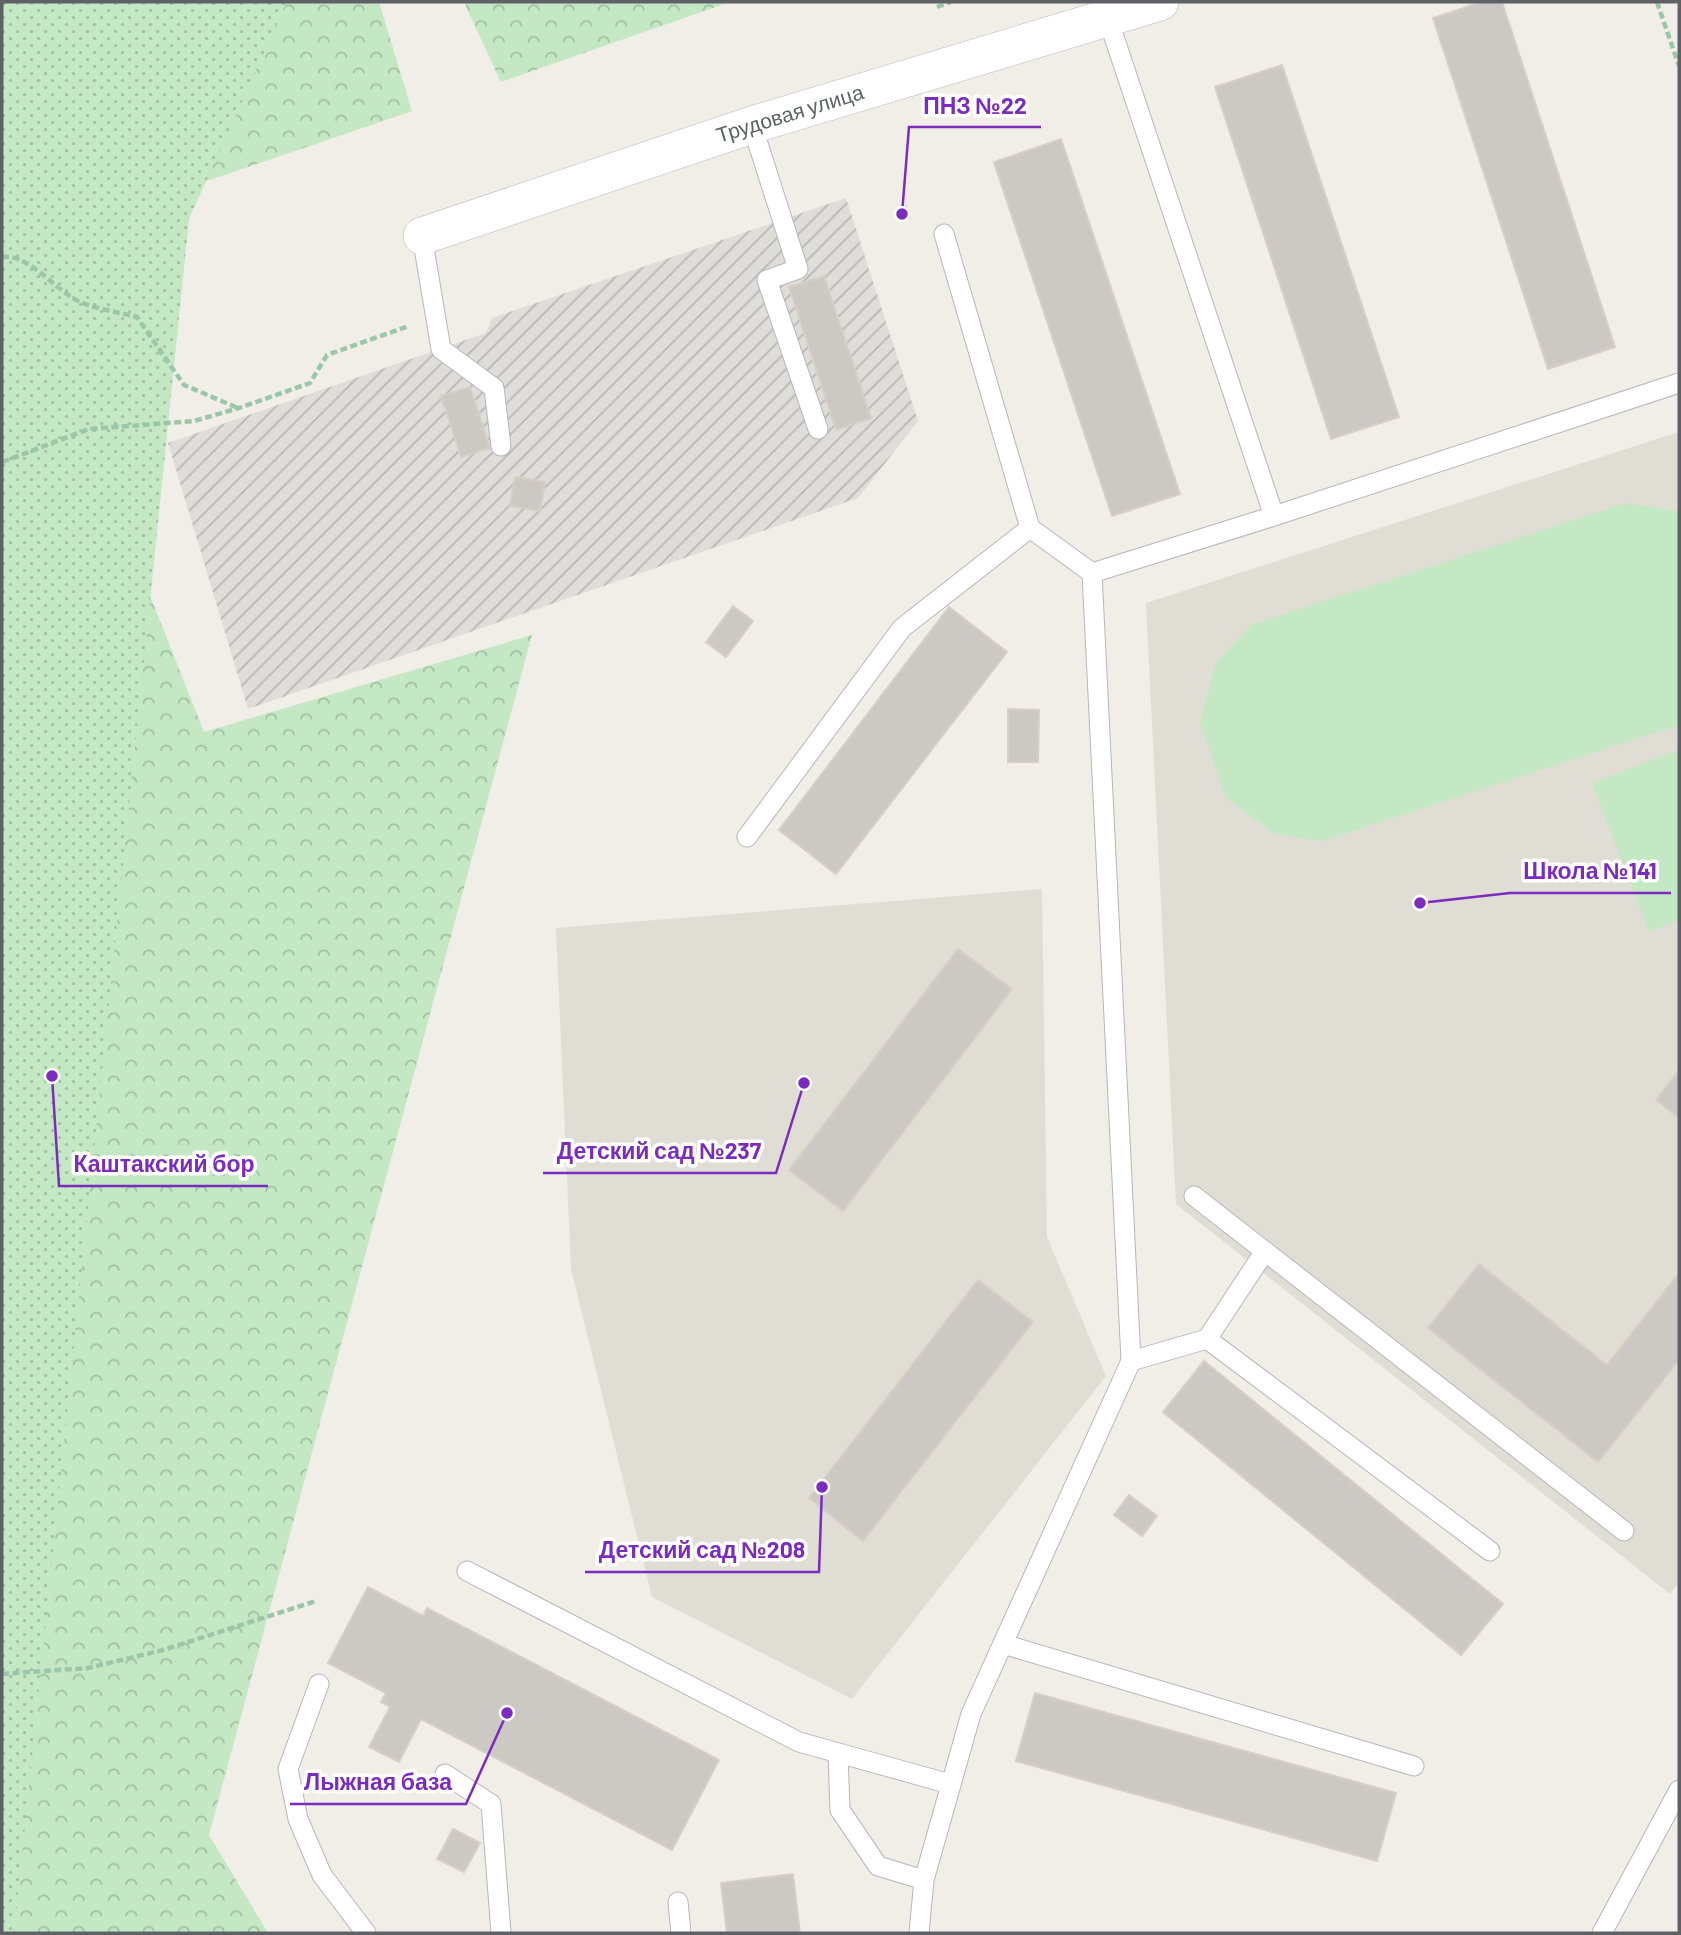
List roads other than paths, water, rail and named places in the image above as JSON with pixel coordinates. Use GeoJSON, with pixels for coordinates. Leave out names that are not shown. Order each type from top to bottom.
{"type":"FeatureCollection","features":[{"type":"Feature","properties":{"kind":"street","name":"Трудовая улица"},"geometry":{"type":"LineString","coordinates":[[422,236],[752,125],[1160,2]]}},
{"type":"Feature","properties":{"kind":"lane"},"geometry":{"type":"LineString","coordinates":[[1108,19],[1274,516]]}},
{"type":"Feature","properties":{"kind":"lane"},"geometry":{"type":"LineString","coordinates":[[752,125],[798,269],[767,280],[818,429]]}},
{"type":"Feature","properties":{"kind":"lane"},"geometry":{"type":"LineString","coordinates":[[944,234],[1030,528],[1092,573]]}},
{"type":"Feature","properties":{"kind":"lane"},"geometry":{"type":"LineString","coordinates":[[422,236],[441,349],[494,388],[501,446]]}},
{"type":"Feature","properties":{"kind":"lane"},"geometry":{"type":"LineString","coordinates":[[1092,573],[1679,383]]}},
{"type":"Feature","properties":{"kind":"lane"},"geometry":{"type":"LineString","coordinates":[[747,837],[902,628],[1030,528]]}},
{"type":"Feature","properties":{"kind":"lane"},"geometry":{"type":"LineString","coordinates":[[919,1933],[924,1880],[971,1714],[1131,1362],[1092,573]]}},
{"type":"Feature","properties":{"kind":"lane"},"geometry":{"type":"LineString","coordinates":[[1194,1196],[1624,1531]]}},
{"type":"Feature","properties":{"kind":"lane"},"geometry":{"type":"LineString","coordinates":[[1131,1362],[1207,1339],[1265,1251]]}},
{"type":"Feature","properties":{"kind":"lane"},"geometry":{"type":"LineString","coordinates":[[1207,1339],[1490,1551]]}},
{"type":"Feature","properties":{"kind":"lane"},"geometry":{"type":"LineString","coordinates":[[467,1571],[799,1742],[950,1784]]}},
{"type":"Feature","properties":{"kind":"lane"},"geometry":{"type":"LineString","coordinates":[[1003,1644],[1414,1766]]}},
{"type":"Feature","properties":{"kind":"lane"},"geometry":{"type":"LineString","coordinates":[[319,1684],[288,1769],[298,1819],[322,1875],[366,1933]]}},
{"type":"Feature","properties":{"kind":"lane"},"geometry":{"type":"LineString","coordinates":[[838,1753],[840,1810],[847,1821],[878,1866],[924,1880]]}},
{"type":"Feature","properties":{"kind":"lane"},"geometry":{"type":"LineString","coordinates":[[445,1774],[491,1804],[501,1933]]}},
{"type":"Feature","properties":{"kind":"lane"},"geometry":{"type":"LineString","coordinates":[[1602,1933],[1679,1790]]}},
{"type":"Feature","properties":{"kind":"lane"},"geometry":{"type":"LineString","coordinates":[[678,1902],[681,1933]]}},
{"type":"Feature","properties":{"kind":"place","name":"ПНЗ №22"},"geometry":{"type":"Point","coordinates":[902,214]}},
{"type":"Feature","properties":{"kind":"place","name":"Школа №141"},"geometry":{"type":"Point","coordinates":[1420,903]}},
{"type":"Feature","properties":{"kind":"place","name":"Каштакский бор"},"geometry":{"type":"Point","coordinates":[52,1076]}},
{"type":"Feature","properties":{"kind":"place","name":"Детский сад №237"},"geometry":{"type":"Point","coordinates":[804,1083]}},
{"type":"Feature","properties":{"kind":"place","name":"Детский сад №208"},"geometry":{"type":"Point","coordinates":[822,1487]}},
{"type":"Feature","properties":{"kind":"place","name":"Лыжная база"},"geometry":{"type":"Point","coordinates":[507,1713]}}]}
